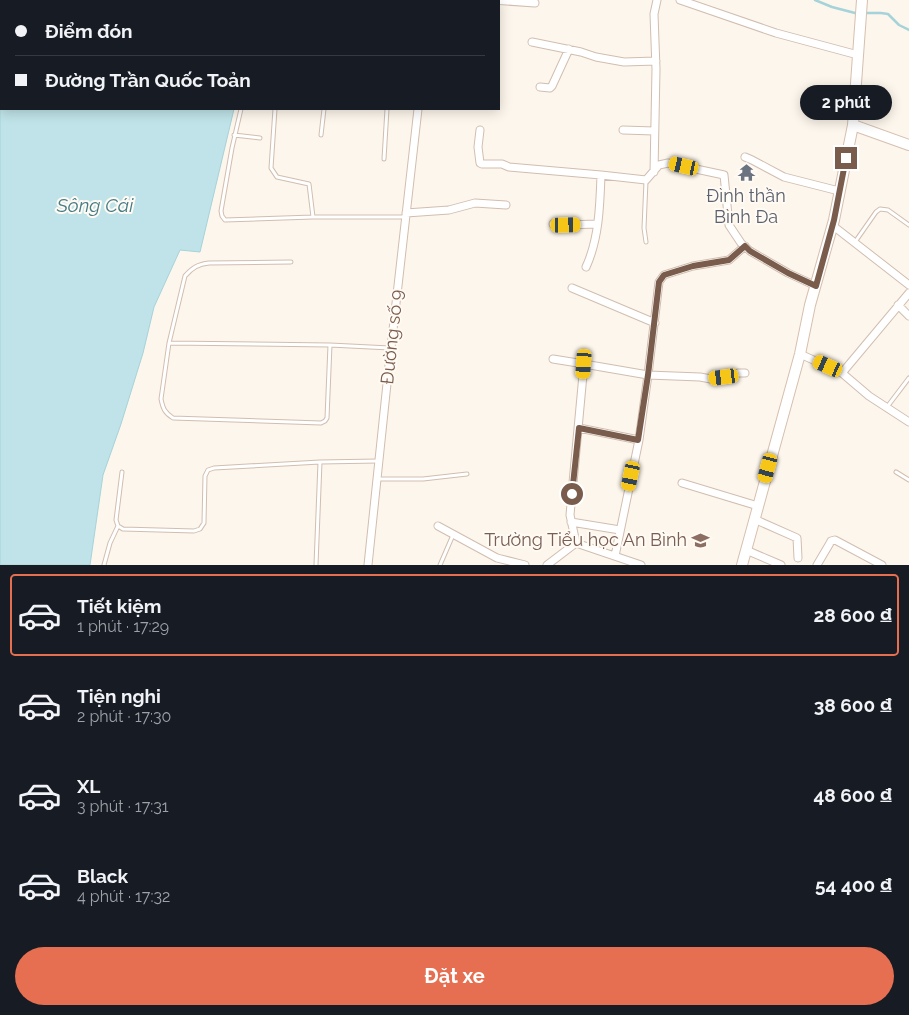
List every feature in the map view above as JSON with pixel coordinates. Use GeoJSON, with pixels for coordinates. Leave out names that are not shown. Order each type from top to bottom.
{"type":"FeatureCollection","features":[{"type":"Feature","properties":{"kind":"main road"},"geometry":{"type":"LineString","coordinates":[[742,565],[800,354],[832,225],[853,125],[862,0]]}},
{"type":"Feature","properties":{"kind":"main road"},"geometry":{"type":"LineString","coordinates":[[853,125],[909,145]]}},
{"type":"Feature","properties":{"kind":"street"},"geometry":{"type":"LineString","coordinates":[[654,172],[656,61],[654,14],[657,0]]}},
{"type":"Feature","properties":{"kind":"street"},"geometry":{"type":"LineString","coordinates":[[680,0],[776,33],[858,55]]}},
{"type":"Feature","properties":{"kind":"street"},"geometry":{"type":"LineString","coordinates":[[500,1],[535,3]]}},
{"type":"Feature","properties":{"kind":"street"},"geometry":{"type":"LineString","coordinates":[[532,42],[624,62],[656,61]]}},
{"type":"Feature","properties":{"kind":"street"},"geometry":{"type":"LineString","coordinates":[[540,87],[550,88],[552,86],[569,49]]}},
{"type":"Feature","properties":{"kind":"street","name":"Đường số 9"},"geometry":{"type":"LineString","coordinates":[[368,565],[390,348],[418,110]]}},
{"type":"Feature","properties":{"kind":"street"},"geometry":{"type":"LineString","coordinates":[[480,130],[478,147],[480,163],[482,164],[502,164],[508,167],[646,180],[659,165],[668,163],[724,175],[729,225],[741,243],[758,255],[816,286]]}},
{"type":"Feature","properties":{"kind":"street"},"geometry":{"type":"LineString","coordinates":[[623,130],[654,131]]}},
{"type":"Feature","properties":{"kind":"street"},"geometry":{"type":"LineString","coordinates":[[745,157],[784,177],[839,191]]}},
{"type":"Feature","properties":{"kind":"street"},"geometry":{"type":"LineString","coordinates":[[586,267],[592,252],[600,206],[601,175]]}},
{"type":"Feature","properties":{"kind":"street"},"geometry":{"type":"LineString","coordinates":[[406,215],[449,210],[475,203],[506,205]]}},
{"type":"Feature","properties":{"kind":"street"},"geometry":{"type":"LineString","coordinates":[[553,224],[597,224]]}},
{"type":"Feature","properties":{"kind":"street"},"geometry":{"type":"LineString","coordinates":[[832,225],[909,285]]}},
{"type":"Feature","properties":{"kind":"street"},"geometry":{"type":"LineString","coordinates":[[615,556],[638,440],[659,282],[664,275],[693,266],[729,260],[745,246]]}},
{"type":"Feature","properties":{"kind":"street"},"geometry":{"type":"LineString","coordinates":[[572,288],[655,323]]}},
{"type":"Feature","properties":{"kind":"street"},"geometry":{"type":"LineString","coordinates":[[842,373],[909,293]]}},
{"type":"Feature","properties":{"kind":"street"},"geometry":{"type":"LineString","coordinates":[[898,306],[909,316]]}},
{"type":"Feature","properties":{"kind":"street"},"geometry":{"type":"LineString","coordinates":[[800,354],[842,373],[869,396],[909,422]]}},
{"type":"Feature","properties":{"kind":"street"},"geometry":{"type":"LineString","coordinates":[[552,359],[648,375],[710,379],[745,373]]}},
{"type":"Feature","properties":{"kind":"street"},"geometry":{"type":"LineString","coordinates":[[576,543],[570,515],[584,364]]}},
{"type":"Feature","properties":{"kind":"street"},"geometry":{"type":"LineString","coordinates":[[579,428],[638,440]]}},
{"type":"Feature","properties":{"kind":"street"},"geometry":{"type":"LineString","coordinates":[[682,483],[758,506]]}},
{"type":"Feature","properties":{"kind":"street"},"geometry":{"type":"LineString","coordinates":[[754,519],[797,538],[798,558]]}},
{"type":"Feature","properties":{"kind":"street"},"geometry":{"type":"LineString","coordinates":[[571,522],[620,530]]}},
{"type":"Feature","properties":{"kind":"street"},"geometry":{"type":"LineString","coordinates":[[438,526],[497,558],[525,565]]}},
{"type":"Feature","properties":{"kind":"street"},"geometry":{"type":"LineString","coordinates":[[817,565],[830,542],[835,540],[882,565]]}},
{"type":"Feature","properties":{"kind":"street"},"geometry":{"type":"LineString","coordinates":[[576,543],[641,565]]}},
{"type":"Feature","properties":{"kind":"street"},"geometry":{"type":"LineString","coordinates":[[547,565],[576,543]]}},
{"type":"Feature","properties":{"kind":"street"},"geometry":{"type":"LineString","coordinates":[[746,550],[781,565]]}},
{"type":"Feature","properties":{"kind":"lane"},"geometry":{"type":"LineString","coordinates":[[241,110],[234,135],[221,211],[225,220],[406,215]]}},
{"type":"Feature","properties":{"kind":"lane"},"geometry":{"type":"LineString","coordinates":[[275,110],[271,168],[277,177],[309,184],[313,217]]}},
{"type":"Feature","properties":{"kind":"lane"},"geometry":{"type":"LineString","coordinates":[[322,135],[324,110]]}},
{"type":"Feature","properties":{"kind":"lane"},"geometry":{"type":"LineString","coordinates":[[384,159],[387,110]]}},
{"type":"Feature","properties":{"kind":"lane"},"geometry":{"type":"LineString","coordinates":[[234,135],[260,138]]}},
{"type":"Feature","properties":{"kind":"lane"},"geometry":{"type":"LineString","coordinates":[[646,180],[644,228],[646,242]]}},
{"type":"Feature","properties":{"kind":"lane"},"geometry":{"type":"LineString","coordinates":[[854,242],[880,209],[888,210],[909,225]]}},
{"type":"Feature","properties":{"kind":"lane"},"geometry":{"type":"LineString","coordinates":[[291,262],[209,263],[200,264],[191,269],[185,276],[168,343],[161,399],[163,408],[173,418],[321,423],[327,418],[330,344]]}},
{"type":"Feature","properties":{"kind":"lane"},"geometry":{"type":"LineString","coordinates":[[168,343],[330,344],[390,348]]}},
{"type":"Feature","properties":{"kind":"lane"},"geometry":{"type":"LineString","coordinates":[[886,408],[909,378]]}},
{"type":"Feature","properties":{"kind":"lane"},"geometry":{"type":"LineString","coordinates":[[122,472],[116,520],[118,526],[123,529],[194,531],[200,529],[204,523],[205,476],[208,470],[214,468],[320,462],[379,461]]}},
{"type":"Feature","properties":{"kind":"lane"},"geometry":{"type":"LineString","coordinates":[[316,565],[320,462]]}},
{"type":"Feature","properties":{"kind":"lane"},"geometry":{"type":"LineString","coordinates":[[896,472],[909,480]]}},
{"type":"Feature","properties":{"kind":"lane"},"geometry":{"type":"LineString","coordinates":[[377,479],[415,479],[468,474]]}},
{"type":"Feature","properties":{"kind":"lane"},"geometry":{"type":"LineString","coordinates":[[104,565],[110,543],[118,526]]}},
{"type":"Feature","properties":{"kind":"lane"},"geometry":{"type":"LineString","coordinates":[[440,565],[454,534]]}},
{"type":"Feature","properties":{"kind":"water","name":"Sông Cái"},"geometry":{"type":"Polygon","coordinates":[[[0,110],[234,110],[200,252],[180,250],[154,307],[143,353],[103,475],[90,565],[0,565],[0,110]]]}},
{"type":"Feature","properties":{"kind":"waterway"},"geometry":{"type":"LineString","coordinates":[[815,0],[832,7],[859,13]]}},
{"type":"Feature","properties":{"kind":"waterway"},"geometry":{"type":"LineString","coordinates":[[864,13],[888,14],[899,25],[909,30]]}},
{"type":"Feature","properties":{"kind":"place","name":"Đình thần Bình Đa"},"geometry":{"type":"Point","coordinates":[746,173]}},
{"type":"Feature","properties":{"kind":"place","name":"Trường Tiểu học An Bình"},"geometry":{"type":"Point","coordinates":[701,540]}},
{"type":"Feature","properties":{"kind":"route"},"geometry":{"type":"LineString","coordinates":[[572,494],[579,428],[638,440],[659,282],[664,275],[693,266],[729,260],[745,246],[750,251],[788,273],[816,286],[834,220],[846,158]]}}]}
